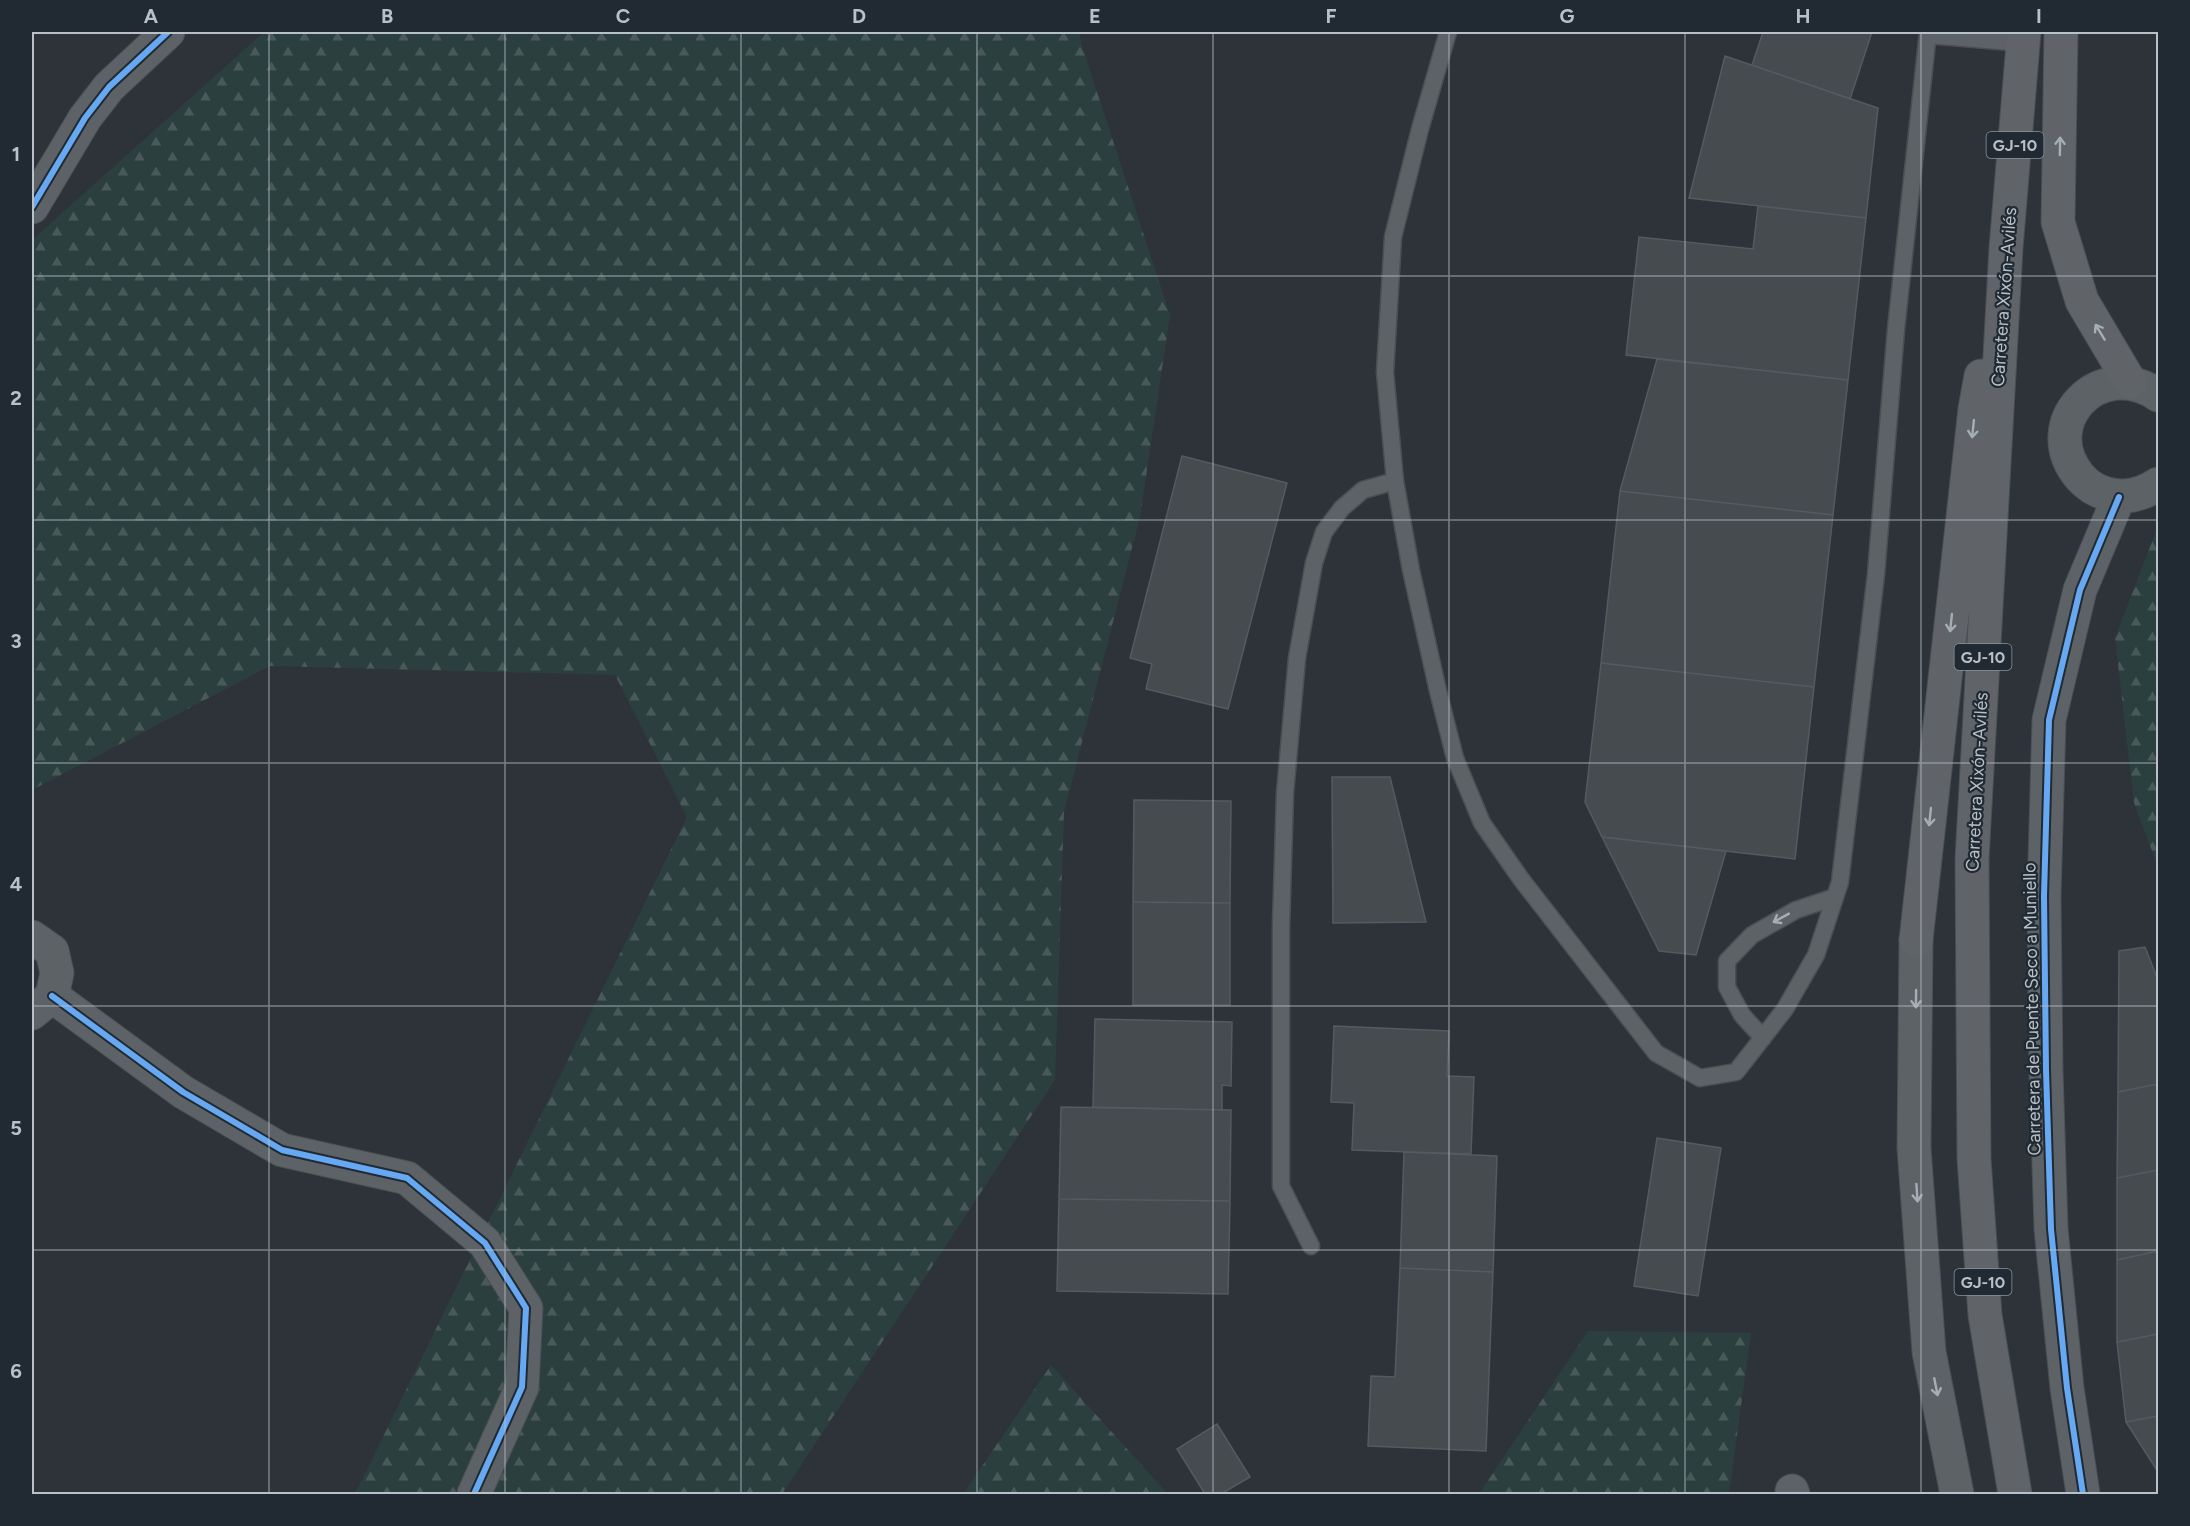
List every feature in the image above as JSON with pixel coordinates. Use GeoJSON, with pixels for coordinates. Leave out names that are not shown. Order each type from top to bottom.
{"type":"FeatureCollection","features":[{"type":"Feature","properties":{"kind":"highway"},"geometry":{"type":"LineString","coordinates":[[2061,32],[2058,222],[2082,302],[2144,389]]}},
{"type":"Feature","properties":{"kind":"highway","name":"Carretera Xixón-Avilés"},"geometry":{"type":"LineString","coordinates":[[2015,1494],[1985,1315],[1974,1159],[1972,859],[2006,248],[2023,37]]}},
{"type":"Feature","properties":{"kind":"highway"},"geometry":{"type":"LineString","coordinates":[[1916,940],[1975,410],[2006,248]]}},
{"type":"Feature","properties":{"kind":"street"},"geometry":{"type":"LineString","coordinates":[[32,207],[85,118],[109,87],[168,32]]}},
{"type":"Feature","properties":{"kind":"street"},"geometry":{"type":"LineString","coordinates":[[2144,389],[2112,383],[2094,389],[2080,401],[2070,416],[2065,434],[2066,452],[2073,469],[2085,483],[2101,492],[2119,497],[2135,495],[2150,490],[2158,484]]}},
{"type":"Feature","properties":{"kind":"street","name":"Carretera de Puente Seco a Muniello"},"geometry":{"type":"LineString","coordinates":[[2082,1494],[2067,1388],[2051,1229],[2044,896],[2049,720],[2080,590],[2119,497]]}},
{"type":"Feature","properties":{"kind":"street"},"geometry":{"type":"LineString","coordinates":[[32,937],[52,951],[57,973],[41,1004],[282,1150],[407,1178],[486,1243],[526,1308],[522,1387],[474,1494]]}},
{"type":"Feature","properties":{"kind":"street"},"geometry":{"type":"LineString","coordinates":[[1916,940],[1914,1148],[1926,1318],[1929,1352],[1957,1494]]}},
{"type":"Feature","properties":{"kind":"lane"},"geometry":{"type":"LineString","coordinates":[[1448,32],[1420,129],[1393,237],[1385,372],[1395,481],[1411,570],[1438,691],[1455,758],[1482,823],[1521,879],[1656,1053],[1700,1078],[1736,1072],[1785,1009],[1816,955],[1840,882],[1876,574],[1898,318],[1928,33],[2023,37]]}},
{"type":"Feature","properties":{"kind":"lane"},"geometry":{"type":"LineString","coordinates":[[1311,1246],[1281,1186],[1281,926],[1285,793],[1297,658],[1314,563],[1324,532],[1342,508],[1363,490],[1395,481]]}},
{"type":"Feature","properties":{"kind":"lane"},"geometry":{"type":"LineString","coordinates":[[1763,1038],[1742,1015],[1727,987],[1727,961],[1752,935],[1796,910],[1835,897]]}},
{"type":"Feature","properties":{"kind":"green space"},"geometry":{"type":"Polygon","coordinates":[[[264,32],[1079,32],[1170,315],[1140,517],[1064,812],[1055,1080],[782,1494],[355,1494],[687,817],[615,675],[270,666],[32,790],[32,240],[264,32]]]}},
{"type":"Feature","properties":{"kind":"green space"},"geometry":{"type":"Polygon","coordinates":[[[2158,526],[2158,867],[2134,803],[2115,638],[2158,526]]]}},
{"type":"Feature","properties":{"kind":"green space"},"geometry":{"type":"Polygon","coordinates":[[[1588,1331],[1751,1333],[1729,1494],[1479,1494],[1588,1331]]]}},
{"type":"Feature","properties":{"kind":"green space"},"geometry":{"type":"Polygon","coordinates":[[[1051,1365],[1168,1494],[963,1494],[1051,1365]]]}},
{"type":"Feature","properties":{"kind":"building"},"geometry":{"type":"Polygon","coordinates":[[[1763,32],[1872,32],[1850,99],[1752,65],[1763,32]]]}},
{"type":"Feature","properties":{"kind":"building"},"geometry":{"type":"Polygon","coordinates":[[[1725,56],[1878,108],[1866,218],[1689,198],[1725,56]]]}},
{"type":"Feature","properties":{"kind":"building"},"geometry":{"type":"Polygon","coordinates":[[[1758,206],[1866,218],[1848,380],[1626,355],[1639,237],[1753,249],[1758,206]]]}},
{"type":"Feature","properties":{"kind":"building"},"geometry":{"type":"Polygon","coordinates":[[[1657,359],[1848,380],[1833,515],[1620,491],[1657,359]]]}},
{"type":"Feature","properties":{"kind":"building"},"geometry":{"type":"Polygon","coordinates":[[[1182,456],[1287,483],[1228,709],[1146,689],[1152,664],[1130,658],[1182,456]]]}},
{"type":"Feature","properties":{"kind":"building"},"geometry":{"type":"Polygon","coordinates":[[[1620,491],[1833,515],[1814,687],[1601,663],[1620,491]]]}},
{"type":"Feature","properties":{"kind":"building"},"geometry":{"type":"Polygon","coordinates":[[[1601,663],[1814,687],[1795,859],[1602,837],[1585,802],[1601,663]]]}},
{"type":"Feature","properties":{"kind":"building"},"geometry":{"type":"Polygon","coordinates":[[[1332,777],[1390,777],[1426,922],[1333,923],[1332,777]]]}},
{"type":"Feature","properties":{"kind":"building"},"geometry":{"type":"Polygon","coordinates":[[[1134,800],[1231,801],[1230,903],[1133,902],[1134,800]]]}},
{"type":"Feature","properties":{"kind":"building"},"geometry":{"type":"Polygon","coordinates":[[[1602,837],[1726,851],[1696,955],[1659,951],[1602,837]]]}},
{"type":"Feature","properties":{"kind":"building"},"geometry":{"type":"Polygon","coordinates":[[[1133,902],[1230,903],[1230,1005],[1133,1005],[1133,902]]]}},
{"type":"Feature","properties":{"kind":"building"},"geometry":{"type":"Polygon","coordinates":[[[2145,947],[2158,980],[2158,1084],[2118,1092],[2119,951],[2145,947]]]}},
{"type":"Feature","properties":{"kind":"building"},"geometry":{"type":"Polygon","coordinates":[[[1095,1019],[1232,1022],[1231,1086],[1222,1085],[1222,1110],[1093,1107],[1095,1019]]]}},
{"type":"Feature","properties":{"kind":"building"},"geometry":{"type":"Polygon","coordinates":[[[1334,1026],[1449,1031],[1447,1076],[1474,1077],[1471,1154],[1352,1150],[1354,1103],[1331,1102],[1334,1026]]]}},
{"type":"Feature","properties":{"kind":"building"},"geometry":{"type":"Polygon","coordinates":[[[2158,1084],[2158,1170],[2117,1178],[2118,1092],[2158,1084]]]}},
{"type":"Feature","properties":{"kind":"building"},"geometry":{"type":"Polygon","coordinates":[[[1061,1107],[1231,1110],[1230,1201],[1059,1199],[1061,1107]]]}},
{"type":"Feature","properties":{"kind":"building"},"geometry":{"type":"Polygon","coordinates":[[[1657,1138],[1721,1148],[1698,1296],[1634,1286],[1657,1138]]]}},
{"type":"Feature","properties":{"kind":"building"},"geometry":{"type":"Polygon","coordinates":[[[1404,1152],[1497,1156],[1493,1272],[1400,1268],[1404,1152]]]}},
{"type":"Feature","properties":{"kind":"building"},"geometry":{"type":"Polygon","coordinates":[[[2158,1170],[2158,1251],[2117,1260],[2117,1178],[2158,1170]]]}},
{"type":"Feature","properties":{"kind":"building"},"geometry":{"type":"Polygon","coordinates":[[[1059,1199],[1230,1201],[1228,1294],[1057,1291],[1059,1199]]]}},
{"type":"Feature","properties":{"kind":"building"},"geometry":{"type":"Polygon","coordinates":[[[2158,1251],[2158,1334],[2117,1342],[2117,1260],[2158,1251]]]}},
{"type":"Feature","properties":{"kind":"building"},"geometry":{"type":"Polygon","coordinates":[[[1400,1268],[1493,1272],[1486,1451],[1368,1446],[1371,1376],[1395,1377],[1400,1268]]]}},
{"type":"Feature","properties":{"kind":"building"},"geometry":{"type":"Polygon","coordinates":[[[2158,1334],[2158,1416],[2126,1422],[2117,1342],[2158,1334]]]}},
{"type":"Feature","properties":{"kind":"building"},"geometry":{"type":"Polygon","coordinates":[[[2158,1416],[2158,1472],[2126,1422],[2158,1416]]]}},
{"type":"Feature","properties":{"kind":"building"},"geometry":{"type":"Polygon","coordinates":[[[1217,1424],[1250,1477],[1221,1494],[1205,1494],[1177,1449],[1217,1424]]]}},
{"type":"Feature","properties":{"kind":"cycle path"},"geometry":{"type":"LineString","coordinates":[[32,207],[85,118],[109,87],[168,32]]}},
{"type":"Feature","properties":{"kind":"cycle path"},"geometry":{"type":"LineString","coordinates":[[2083,1494],[2067,1388],[2051,1229],[2044,896],[2049,720],[2080,590],[2119,497]]}},
{"type":"Feature","properties":{"kind":"cycle path"},"geometry":{"type":"LineString","coordinates":[[52,996],[183,1092],[282,1150],[407,1178],[485,1243],[526,1308],[522,1387],[474,1494]]}}]}
